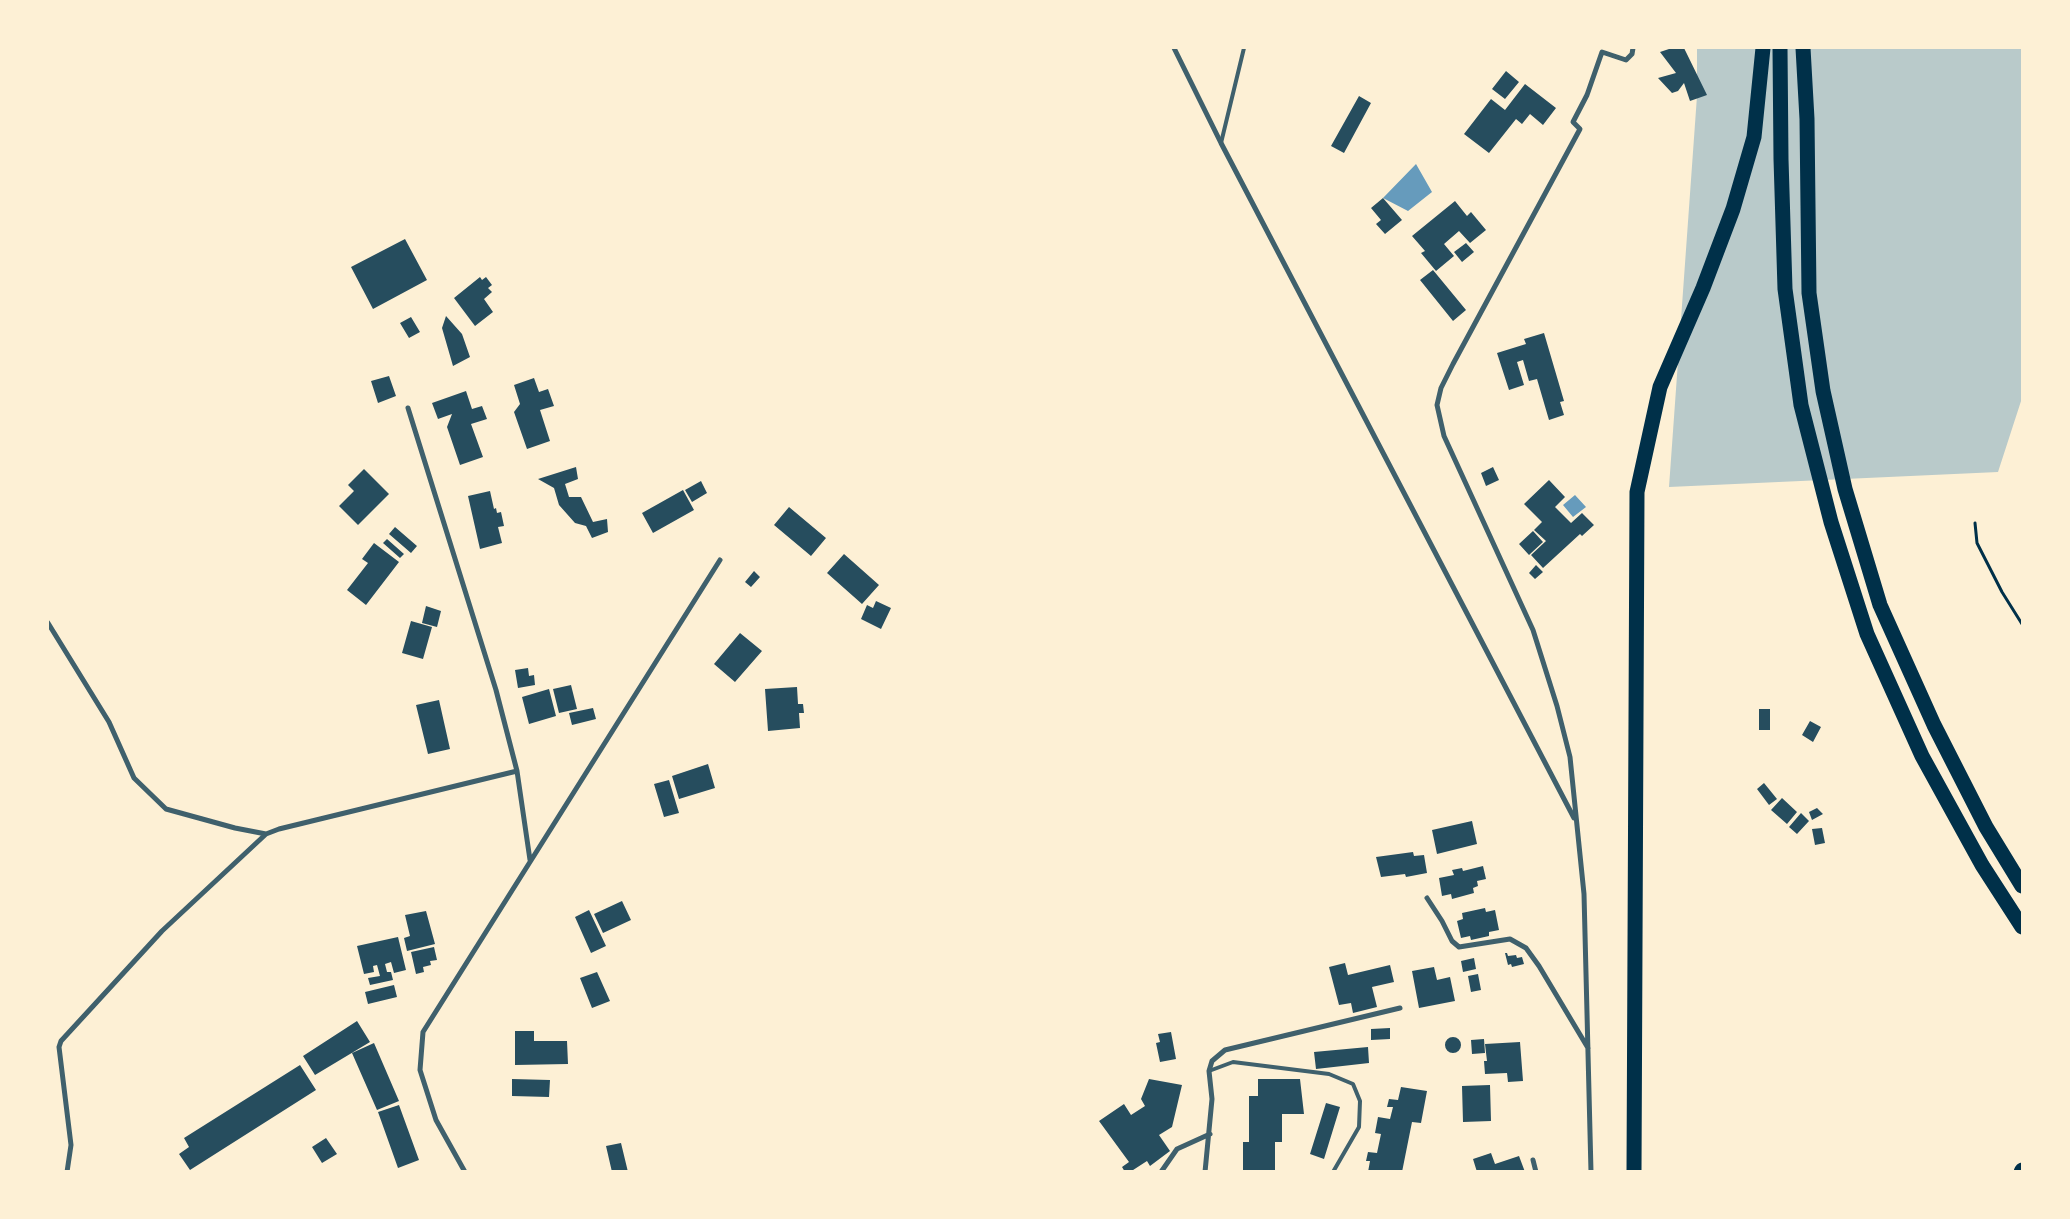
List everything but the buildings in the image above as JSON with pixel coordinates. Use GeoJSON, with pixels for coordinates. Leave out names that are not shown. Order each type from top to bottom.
{"type":"FeatureCollection","features":[{"type":"Feature","properties":{"kind":"highway"},"geometry":{"type":"LineString","coordinates":[[1634,1172],[1637,492],[1660,387],[1703,288],[1734,209],[1754,137],[1763,48]]}},
{"type":"Feature","properties":{"kind":"highway"},"geometry":{"type":"LineString","coordinates":[[1780,48],[1785,289],[1801,406],[1831,522],[1867,634],[1922,756],[1982,865],[2022,927]]}},
{"type":"Feature","properties":{"kind":"highway"},"geometry":{"type":"LineString","coordinates":[[1803,48],[1807,119],[1809,293],[1823,391],[1845,489],[1880,604],[1952,759],[1986,827],[2022,886]]}},
{"type":"Feature","properties":{"kind":"street"},"geometry":{"type":"LineString","coordinates":[[1174,48],[1221,143],[1576,821]]}},
{"type":"Feature","properties":{"kind":"street"},"geometry":{"type":"LineString","coordinates":[[1592,1172],[1584,894],[1570,757],[1557,706],[1532,630],[1444,436],[1437,405],[1441,388],[1449,372],[1580,129],[1573,122],[1587,95],[1602,52],[1626,60],[1632,54],[1633,48]]}},
{"type":"Feature","properties":{"kind":"street"},"geometry":{"type":"LineString","coordinates":[[408,408],[496,690],[517,771],[530,861]]}},
{"type":"Feature","properties":{"kind":"street"},"geometry":{"type":"LineString","coordinates":[[465,1172],[436,1120],[420,1070],[422,1032],[458,978],[720,560]]}},
{"type":"Feature","properties":{"kind":"street"},"geometry":{"type":"LineString","coordinates":[[48,623],[109,722],[134,778],[166,809],[234,828],[266,834]]}},
{"type":"Feature","properties":{"kind":"street"},"geometry":{"type":"LineString","coordinates":[[67,1172],[72,1145],[59,1047],[61,1041],[162,931],[266,834],[279,828],[517,771]]}},
{"type":"Feature","properties":{"kind":"street"},"geometry":{"type":"LineString","coordinates":[[1428,898],[1452,941],[1458,947],[1510,939],[1526,948],[1540,966],[1588,1049]]}},
{"type":"Feature","properties":{"kind":"street"},"geometry":{"type":"LineString","coordinates":[[1205,1172],[1212,1099],[1209,1071],[1212,1061],[1225,1050],[1400,1008]]}},
{"type":"Feature","properties":{"kind":"street"},"geometry":{"type":"LineString","coordinates":[[1161,1172],[1177,1149],[1210,1134]]}},
{"type":"Feature","properties":{"kind":"street"},"geometry":{"type":"LineString","coordinates":[[1533,1160],[1536,1172]]}},
{"type":"Feature","properties":{"kind":"lane"},"geometry":{"type":"LineString","coordinates":[[1221,143],[1244,48]]}},
{"type":"Feature","properties":{"kind":"lane"},"geometry":{"type":"LineString","coordinates":[[1209,1071],[1233,1062],[1329,1074],[1353,1084],[1360,1101],[1359,1127],[1333,1172]]}},
{"type":"Feature","properties":{"kind":"path"},"geometry":{"type":"LineString","coordinates":[[1975,523],[1977,543],[2002,592],[2022,624]]}},
{"type":"Feature","properties":{"kind":"shaded area"},"geometry":{"type":"Polygon","coordinates":[[[1697,48],[2022,48],[2022,398],[1998,472],[1669,487],[1697,96],[1697,48]]]}},
{"type":"Feature","properties":{"kind":"water"},"geometry":{"type":"Polygon","coordinates":[[[1416,164],[1432,192],[1408,211],[1383,198],[1416,164]]]}},
{"type":"Feature","properties":{"kind":"water"},"geometry":{"type":"Polygon","coordinates":[[[1575,495],[1586,507],[1573,517],[1563,505],[1575,495]]]}}]}
